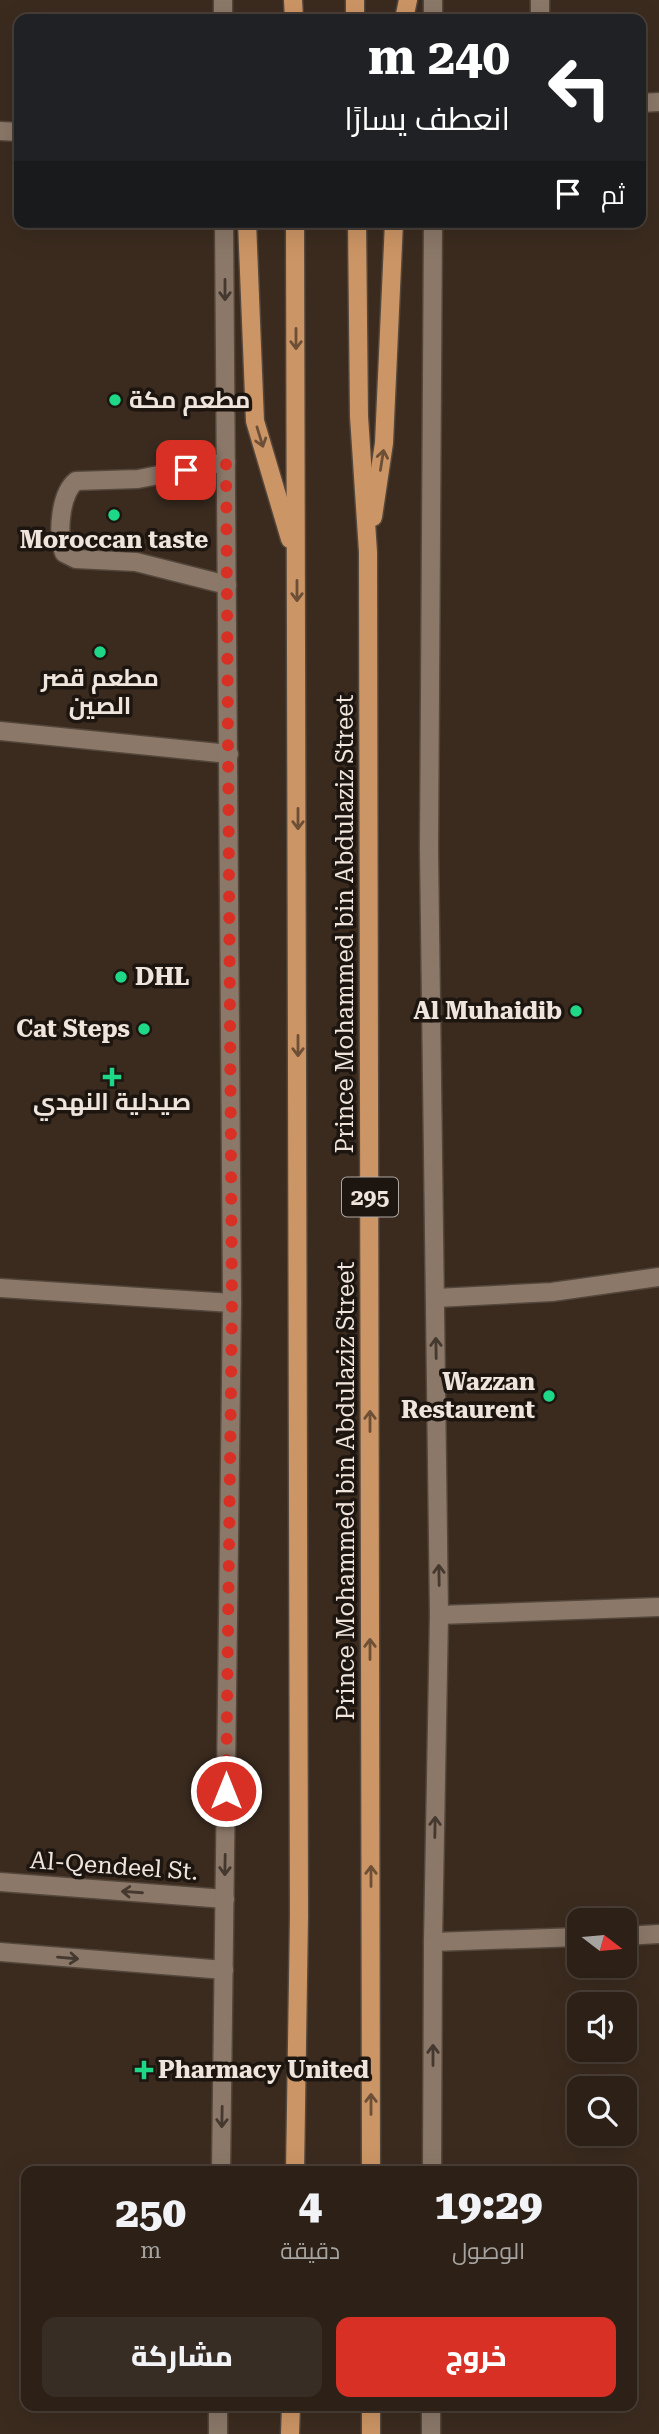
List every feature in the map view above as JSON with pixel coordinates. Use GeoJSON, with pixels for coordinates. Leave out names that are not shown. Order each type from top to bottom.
{"type":"FeatureCollection","features":[{"type":"Feature","properties":{"kind":"main road"},"geometry":{"type":"LineString","coordinates":[[222,2166],[232,1303],[225,228]]}},
{"type":"Feature","properties":{"kind":"main road"},"geometry":{"type":"LineString","coordinates":[[247,228],[255,421],[297,560]]}},
{"type":"Feature","properties":{"kind":"main road","name":"Prince Mohammed bin Abdulaziz Street"},"geometry":{"type":"LineString","coordinates":[[295,228],[299,1916],[295,2166]]}},
{"type":"Feature","properties":{"kind":"main road","name":"Prince Mohammed bin Abdulaziz Street"},"geometry":{"type":"LineString","coordinates":[[357,228],[359,416],[368,552],[371,2166]]}},
{"type":"Feature","properties":{"kind":"main road"},"geometry":{"type":"LineString","coordinates":[[368,552],[384,443],[394,228]]}},
{"type":"Feature","properties":{"kind":"main road"},"geometry":{"type":"LineString","coordinates":[[432,2166],[439,1615],[429,849],[433,228]]}},
{"type":"Feature","properties":{"kind":"main road"},"geometry":{"type":"LineString","coordinates":[[226,462],[138,479],[76,481],[64,497],[60,543],[64,553],[76,559],[135,562],[228,585]]}},
{"type":"Feature","properties":{"kind":"main road"},"geometry":{"type":"LineString","coordinates":[[0,731],[229,754]]}},
{"type":"Feature","properties":{"kind":"main road"},"geometry":{"type":"LineString","coordinates":[[436,1298],[552,1292],[659,1277]]}},
{"type":"Feature","properties":{"kind":"main road"},"geometry":{"type":"LineString","coordinates":[[0,1288],[232,1303]]}},
{"type":"Feature","properties":{"kind":"main road"},"geometry":{"type":"LineString","coordinates":[[439,1615],[659,1608]]}},
{"type":"Feature","properties":{"kind":"main road","name":"Al-Qendeel St."},"geometry":{"type":"LineString","coordinates":[[0,1882],[225,1899]]}},
{"type":"Feature","properties":{"kind":"main road"},"geometry":{"type":"LineString","coordinates":[[637,1935],[659,1934]]}},
{"type":"Feature","properties":{"kind":"main road"},"geometry":{"type":"LineString","coordinates":[[433,1942],[567,1937]]}},
{"type":"Feature","properties":{"kind":"main road"},"geometry":{"type":"LineString","coordinates":[[0,1952],[225,1970]]}},
{"type":"Feature","properties":{"kind":"main road"},"geometry":{"type":"LineString","coordinates":[[218,2411],[218,2434]]}},
{"type":"Feature","properties":{"kind":"main road"},"geometry":{"type":"LineString","coordinates":[[290,2434],[291,2411]]}},
{"type":"Feature","properties":{"kind":"main road"},"geometry":{"type":"LineString","coordinates":[[371,2411],[371,2434]]}},
{"type":"Feature","properties":{"kind":"main road"},"geometry":{"type":"LineString","coordinates":[[430,2434],[431,2411]]}},
{"type":"Feature","properties":{"kind":"place","name":"مطعم مكة"},"geometry":{"type":"Point","coordinates":[115,400]}},
{"type":"Feature","properties":{"kind":"place","name":"Moroccan taste"},"geometry":{"type":"Point","coordinates":[114,515]}},
{"type":"Feature","properties":{"kind":"place","name":"مطعم قصر الصين"},"geometry":{"type":"Point","coordinates":[100,652]}},
{"type":"Feature","properties":{"kind":"place","name":"DHL"},"geometry":{"type":"Point","coordinates":[121,977]}},
{"type":"Feature","properties":{"kind":"place","name":"Al Muhaidib"},"geometry":{"type":"Point","coordinates":[576,1011]}},
{"type":"Feature","properties":{"kind":"place","name":"Cat Steps"},"geometry":{"type":"Point","coordinates":[144,1029]}},
{"type":"Feature","properties":{"kind":"place","name":"صيدلية النهدي"},"geometry":{"type":"Point","coordinates":[112,1077]}},
{"type":"Feature","properties":{"kind":"place","name":"Wazzan Restaurent"},"geometry":{"type":"Point","coordinates":[549,1396]}},
{"type":"Feature","properties":{"kind":"place","name":"Pharmacy United"},"geometry":{"type":"Point","coordinates":[144,2070]}},
{"type":"Feature","properties":{"kind":"route"},"geometry":{"type":"LineString","coordinates":[[186,470],[226,462],[232,1303],[226,1791]]}}]}
